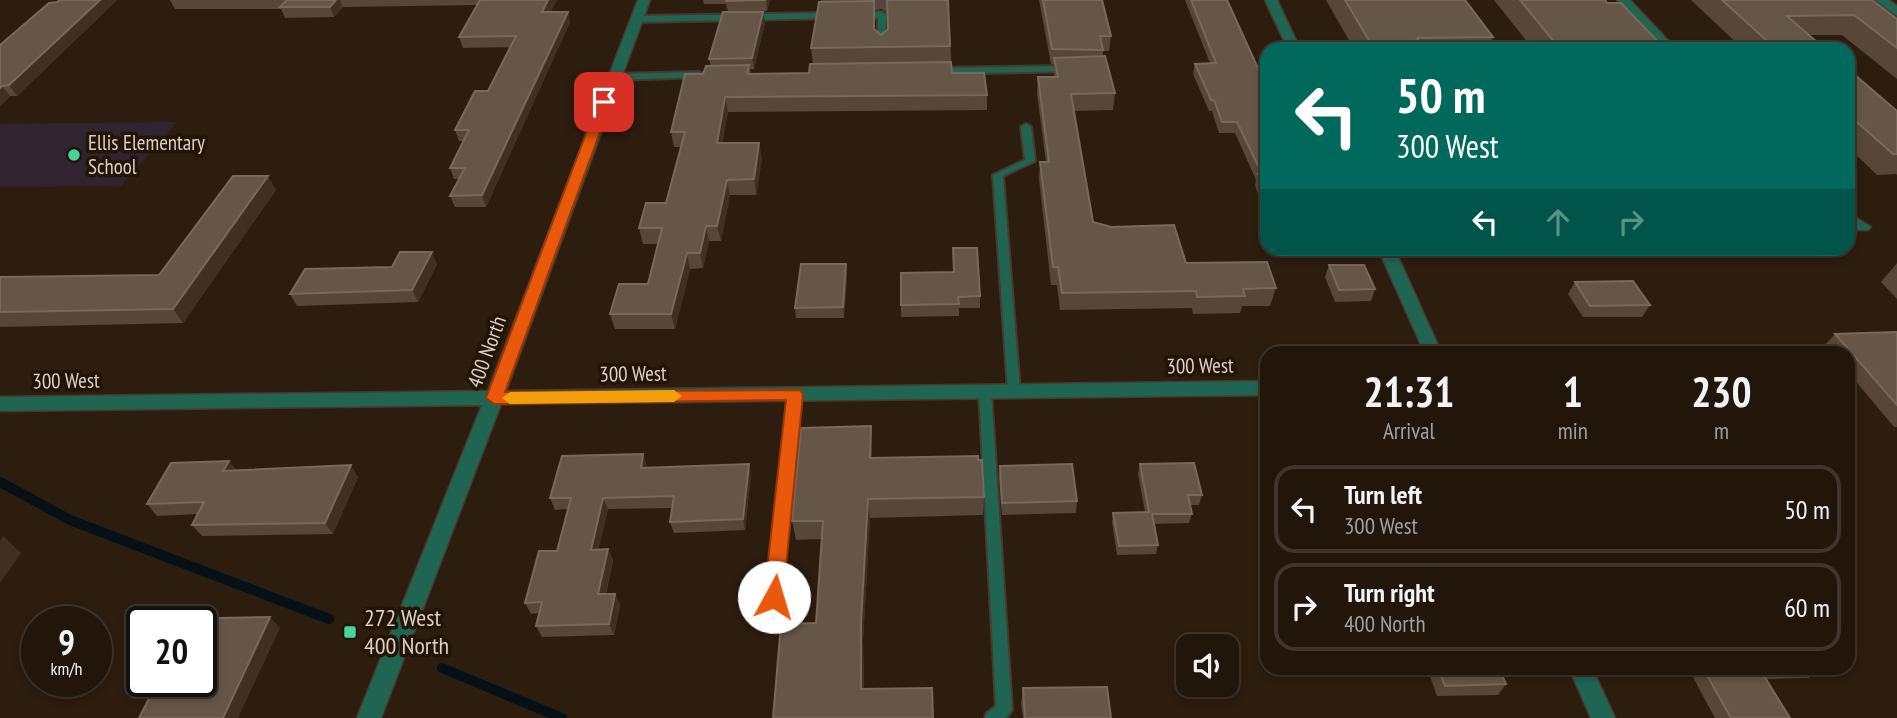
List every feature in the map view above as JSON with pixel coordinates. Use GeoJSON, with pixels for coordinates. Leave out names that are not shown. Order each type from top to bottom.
{"type":"FeatureCollection","features":[{"type":"Feature","properties":{"kind":"street","name":"400 North"},"geometry":{"type":"LineString","coordinates":[[369,718],[494,398],[644,0]]}},
{"type":"Feature","properties":{"kind":"street"},"geometry":{"type":"LineString","coordinates":[[1271,0],[1291,42]]}},
{"type":"Feature","properties":{"kind":"street"},"geometry":{"type":"LineString","coordinates":[[1623,0],[1663,42]]}},
{"type":"Feature","properties":{"kind":"street"},"geometry":{"type":"LineString","coordinates":[[1881,0],[1897,12]]}},
{"type":"Feature","properties":{"kind":"street"},"geometry":{"type":"LineString","coordinates":[[1855,222],[1863,227]]}},
{"type":"Feature","properties":{"kind":"street"},"geometry":{"type":"LineString","coordinates":[[1389,256],[1430,346]]}},
{"type":"Feature","properties":{"kind":"street","name":"300 West"},"geometry":{"type":"LineString","coordinates":[[0,404],[1260,388]]}},
{"type":"Feature","properties":{"kind":"street"},"geometry":{"type":"LineString","coordinates":[[1583,675],[1603,718]]}},
{"type":"Feature","properties":{"kind":"lane"},"geometry":{"type":"LineString","coordinates":[[637,19],[842,15]]}},
{"type":"Feature","properties":{"kind":"lane"},"geometry":{"type":"LineString","coordinates":[[855,15],[882,15],[882,49]]}},
{"type":"Feature","properties":{"kind":"lane"},"geometry":{"type":"LineString","coordinates":[[921,72],[1085,69]]}},
{"type":"Feature","properties":{"kind":"lane"},"geometry":{"type":"LineString","coordinates":[[614,77],[715,75]]}},
{"type":"Feature","properties":{"kind":"lane"},"geometry":{"type":"LineString","coordinates":[[1014,391],[998,175],[1030,161],[1026,127]]}},
{"type":"Feature","properties":{"kind":"lane"},"geometry":{"type":"LineString","coordinates":[[985,392],[1003,710],[993,718]]}},
{"type":"Feature","properties":{"kind":"lane"},"geometry":{"type":"LineString","coordinates":[[774,597],[795,394]]}},
{"type":"Feature","properties":{"kind":"shaded area","name":"Ellis Elementary School"},"geometry":{"type":"Polygon","coordinates":[[[177,122],[121,186],[0,187],[0,124],[177,122]]]}},
{"type":"Feature","properties":{"kind":"building"},"geometry":{"type":"Polygon","coordinates":[[[60,0],[100,0],[9,85],[0,88],[0,45],[49,3],[60,0]]]}},
{"type":"Feature","properties":{"kind":"building"},"geometry":{"type":"Polygon","coordinates":[[[287,0],[336,0],[330,7],[280,7],[287,0]]]}},
{"type":"Feature","properties":{"kind":"building"},"geometry":{"type":"Polygon","coordinates":[[[480,0],[548,0],[542,12],[568,12],[482,195],[450,196],[465,168],[450,168],[469,130],[455,130],[475,91],[488,91],[516,36],[459,37],[480,0]]]}},
{"type":"Feature","properties":{"kind":"building"},"geometry":{"type":"Polygon","coordinates":[[[887,0],[948,0],[950,46],[811,48],[819,2],[874,1],[874,29],[881,35],[888,29],[887,0]]]}},
{"type":"Feature","properties":{"kind":"building"},"geometry":{"type":"Polygon","coordinates":[[[1043,0],[1102,0],[1111,36],[1100,36],[1103,50],[1052,49],[1043,0]]]}},
{"type":"Feature","properties":{"kind":"building"},"geometry":{"type":"Polygon","coordinates":[[[1191,0],[1227,0],[1260,73],[1260,170],[1237,122],[1222,122],[1195,64],[1216,63],[1191,0]]]}},
{"type":"Feature","properties":{"kind":"building"},"geometry":{"type":"Polygon","coordinates":[[[1345,0],[1465,0],[1493,37],[1417,38],[1419,42],[1370,42],[1345,0]]]}},
{"type":"Feature","properties":{"kind":"building"},"geometry":{"type":"Polygon","coordinates":[[[1520,0],[1605,0],[1607,3],[1621,3],[1658,42],[1554,42],[1520,0]]]}},
{"type":"Feature","properties":{"kind":"building"},"geometry":{"type":"Polygon","coordinates":[[[1722,0],[1872,0],[1897,19],[1897,48],[1854,15],[1787,16],[1817,42],[1768,42],[1722,0]]]}},
{"type":"Feature","properties":{"kind":"building"},"geometry":{"type":"Polygon","coordinates":[[[723,12],[763,12],[752,58],[709,59],[723,12]]]}},
{"type":"Feature","properties":{"kind":"building"},"geometry":{"type":"Polygon","coordinates":[[[1105,56],[1115,93],[1071,94],[1093,222],[1111,227],[1174,225],[1186,263],[1267,262],[1276,288],[1243,289],[1245,296],[1197,297],[1196,291],[1062,293],[1058,267],[1053,267],[1040,162],[1049,162],[1038,77],[1058,77],[1054,58],[1105,56]]]}},
{"type":"Feature","properties":{"kind":"building"},"geometry":{"type":"Polygon","coordinates":[[[951,62],[952,73],[984,73],[987,95],[725,97],[717,143],[759,143],[754,179],[727,180],[717,226],[706,226],[700,253],[687,253],[671,314],[610,314],[619,284],[648,284],[662,228],[639,228],[646,203],[666,203],[685,132],[671,132],[685,74],[703,74],[706,66],[749,65],[747,74],[809,73],[810,64],[951,62]]]}},
{"type":"Feature","properties":{"kind":"building"},"geometry":{"type":"Polygon","coordinates":[[[1855,75],[1897,111],[1897,154],[1893,154],[1855,120],[1855,75]]]}},
{"type":"Feature","properties":{"kind":"building"},"geometry":{"type":"Polygon","coordinates":[[[233,176],[268,176],[173,309],[0,312],[0,277],[159,275],[233,176]]]}},
{"type":"Feature","properties":{"kind":"building"},"geometry":{"type":"Polygon","coordinates":[[[953,248],[977,248],[980,296],[958,297],[959,304],[901,305],[901,273],[954,272],[953,248]]]}},
{"type":"Feature","properties":{"kind":"building"},"geometry":{"type":"Polygon","coordinates":[[[400,252],[432,252],[412,290],[290,294],[305,269],[392,267],[400,252]]]}},
{"type":"Feature","properties":{"kind":"building"},"geometry":{"type":"Polygon","coordinates":[[[801,264],[846,264],[843,307],[795,308],[801,264]]]}},
{"type":"Feature","properties":{"kind":"building"},"geometry":{"type":"Polygon","coordinates":[[[1329,265],[1364,265],[1375,289],[1339,290],[1329,265]]]}},
{"type":"Feature","properties":{"kind":"building"},"geometry":{"type":"Polygon","coordinates":[[[1633,281],[1650,305],[1590,306],[1575,282],[1633,281]]]}},
{"type":"Feature","properties":{"kind":"building"},"geometry":{"type":"Polygon","coordinates":[[[1897,332],[1897,405],[1855,357],[1855,346],[1845,346],[1835,334],[1897,332]]]}},
{"type":"Feature","properties":{"kind":"building"},"geometry":{"type":"Polygon","coordinates":[[[871,426],[870,458],[978,456],[978,460],[982,460],[984,497],[868,499],[861,622],[861,689],[932,688],[933,718],[773,718],[781,624],[816,623],[823,521],[792,521],[801,428],[871,426]]]}},
{"type":"Feature","properties":{"kind":"building"},"geometry":{"type":"Polygon","coordinates":[[[643,454],[641,468],[749,464],[743,519],[670,522],[674,496],[603,498],[591,550],[608,549],[598,594],[615,594],[609,624],[536,626],[542,602],[525,603],[539,551],[557,551],[571,498],[550,498],[562,456],[643,454]]]}},
{"type":"Feature","properties":{"kind":"building"},"geometry":{"type":"Polygon","coordinates":[[[229,461],[223,471],[351,465],[325,523],[192,525],[204,502],[147,504],[171,463],[229,461]]]}},
{"type":"Feature","properties":{"kind":"building"},"geometry":{"type":"Polygon","coordinates":[[[1194,463],[1202,495],[1188,495],[1192,514],[1152,514],[1158,545],[1119,546],[1113,513],[1149,512],[1140,464],[1194,463]]]}},
{"type":"Feature","properties":{"kind":"building"},"geometry":{"type":"Polygon","coordinates":[[[1072,464],[1077,501],[1002,503],[1000,466],[1072,464]]]}},
{"type":"Feature","properties":{"kind":"building"},"geometry":{"type":"Polygon","coordinates":[[[270,617],[223,718],[139,718],[150,697],[217,697],[219,618],[270,617]]]}},
{"type":"Feature","properties":{"kind":"building"},"geometry":{"type":"Polygon","coordinates":[[[1441,675],[1502,675],[1506,684],[1445,686],[1441,675]]]}},
{"type":"Feature","properties":{"kind":"building"},"geometry":{"type":"Polygon","coordinates":[[[1707,675],[1763,675],[1790,718],[1731,718],[1707,675]]]}},
{"type":"Feature","properties":{"kind":"building"},"geometry":{"type":"Polygon","coordinates":[[[1107,687],[1111,718],[1025,718],[1023,688],[1107,687]]]}},
{"type":"Feature","properties":{"kind":"waterway"},"geometry":{"type":"LineString","coordinates":[[0,482],[70,520],[329,619]]}},
{"type":"Feature","properties":{"kind":"waterway"},"geometry":{"type":"LineString","coordinates":[[442,668],[562,718]]}},
{"type":"Feature","properties":{"kind":"slow traffic"},"geometry":{"type":"LineString","coordinates":[[510,398],[674,396]]}},
{"type":"Feature","properties":{"kind":"place","name":"Ellis Elementary School"},"geometry":{"type":"Point","coordinates":[74,155]}},
{"type":"Feature","properties":{"kind":"place","name":"272 West 400 North"},"geometry":{"type":"Point","coordinates":[350,632]}},
{"type":"Feature","properties":{"kind":"route"},"geometry":{"type":"LineString","coordinates":[[604,102],[494,398],[795,394],[774,597]]}}]}
